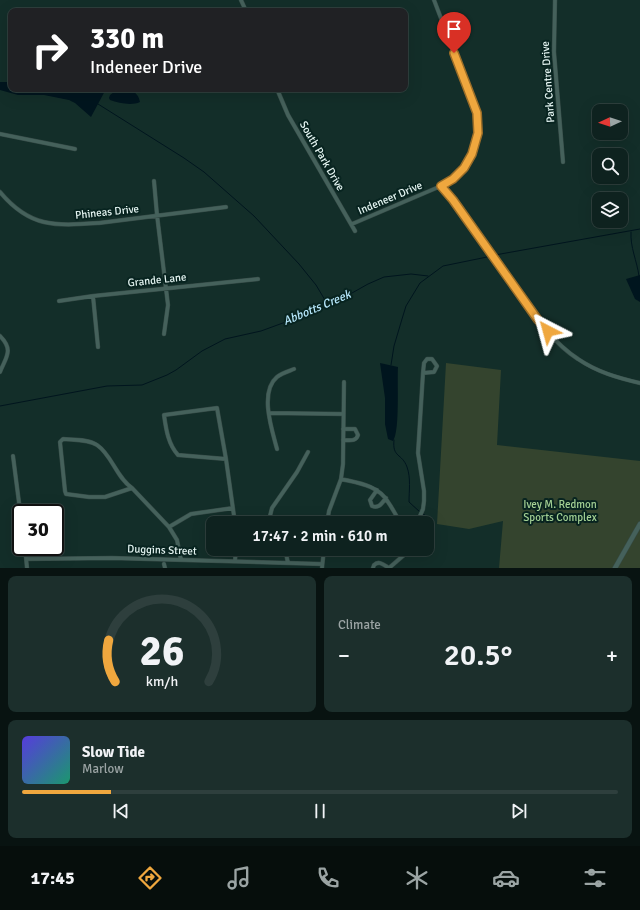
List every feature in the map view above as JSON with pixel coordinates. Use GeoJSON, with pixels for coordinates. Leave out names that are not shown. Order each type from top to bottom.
{"type":"FeatureCollection","features":[{"type":"Feature","properties":{"kind":"street","name":"Indeneer Drive"},"geometry":{"type":"LineString","coordinates":[[352,224],[441,186],[453,179],[464,168],[472,154],[478,133],[477,113],[434,0]]}},
{"type":"Feature","properties":{"kind":"street","name":"Park Centre Drive"},"geometry":{"type":"LineString","coordinates":[[555,0],[554,52],[563,162]]}},
{"type":"Feature","properties":{"kind":"street","name":"South Park Drive"},"geometry":{"type":"LineString","coordinates":[[278,92],[292,122],[355,231]]}},
{"type":"Feature","properties":{"kind":"street"},"geometry":{"type":"LineString","coordinates":[[0,134],[75,149]]}},
{"type":"Feature","properties":{"kind":"street"},"geometry":{"type":"LineString","coordinates":[[154,181],[168,305],[164,334]]}},
{"type":"Feature","properties":{"kind":"street"},"geometry":{"type":"LineString","coordinates":[[441,186],[453,200],[538,320],[557,342],[578,359],[600,372],[640,383]]}},
{"type":"Feature","properties":{"kind":"street","name":"Phineas Drive"},"geometry":{"type":"LineString","coordinates":[[0,192],[20,211],[34,219],[46,223],[79,224],[226,207]]}},
{"type":"Feature","properties":{"kind":"street","name":"Grande Lane"},"geometry":{"type":"LineString","coordinates":[[59,301],[93,296],[258,279]]}},
{"type":"Feature","properties":{"kind":"street"},"geometry":{"type":"LineString","coordinates":[[93,296],[98,347]]}},
{"type":"Feature","properties":{"kind":"street"},"geometry":{"type":"LineString","coordinates":[[0,336],[6,343],[8,351],[0,372]]}},
{"type":"Feature","properties":{"kind":"street"},"geometry":{"type":"LineString","coordinates":[[419,516],[424,501],[418,453],[423,373],[424,363],[432,359],[437,366],[434,372],[423,373]]}},
{"type":"Feature","properties":{"kind":"street"},"geometry":{"type":"LineString","coordinates":[[277,449],[269,413],[268,394],[271,385],[277,377],[294,369]]}},
{"type":"Feature","properties":{"kind":"street"},"geometry":{"type":"LineString","coordinates":[[328,516],[341,480],[344,382]]}},
{"type":"Feature","properties":{"kind":"street"},"geometry":{"type":"LineString","coordinates":[[226,459],[178,455],[174,451],[167,434],[164,415],[217,408],[226,459],[234,516]]}},
{"type":"Feature","properties":{"kind":"street"},"geometry":{"type":"LineString","coordinates":[[269,413],[343,414]]}},
{"type":"Feature","properties":{"kind":"street"},"geometry":{"type":"LineString","coordinates":[[343,429],[355,429],[358,435],[354,440],[343,440]]}},
{"type":"Feature","properties":{"kind":"street"},"geometry":{"type":"LineString","coordinates":[[132,488],[106,497],[89,497],[66,494],[60,440],[73,440],[97,445],[125,484],[132,488],[169,527],[177,540],[181,560]]}},
{"type":"Feature","properties":{"kind":"street"},"geometry":{"type":"LineString","coordinates":[[270,516],[272,508],[298,472],[308,452]]}},
{"type":"Feature","properties":{"kind":"street"},"geometry":{"type":"LineString","coordinates":[[13,456],[19,504]]}},
{"type":"Feature","properties":{"kind":"street"},"geometry":{"type":"LineString","coordinates":[[341,480],[367,485],[377,490],[386,498],[395,516]]}},
{"type":"Feature","properties":{"kind":"street"},"geometry":{"type":"LineString","coordinates":[[377,490],[370,500],[372,506],[378,507],[386,498]]}},
{"type":"Feature","properties":{"kind":"street"},"geometry":{"type":"LineString","coordinates":[[169,527],[191,514],[233,508]]}},
{"type":"Feature","properties":{"kind":"street"},"geometry":{"type":"LineString","coordinates":[[615,568],[640,524]]}},
{"type":"Feature","properties":{"kind":"street"},"geometry":{"type":"LineString","coordinates":[[26,556],[27,568]]}},
{"type":"Feature","properties":{"kind":"street"},"geometry":{"type":"LineString","coordinates":[[236,556],[236,561]]}},
{"type":"Feature","properties":{"kind":"street"},"geometry":{"type":"LineString","coordinates":[[286,556],[288,563]]}},
{"type":"Feature","properties":{"kind":"street"},"geometry":{"type":"LineString","coordinates":[[322,566],[323,556]]}},
{"type":"Feature","properties":{"kind":"street"},"geometry":{"type":"LineString","coordinates":[[373,568],[376,562],[380,562],[389,568],[403,556]]}},
{"type":"Feature","properties":{"kind":"street","name":"Duggins Street"},"geometry":{"type":"LineString","coordinates":[[26,559],[112,558],[265,562],[322,566]]}},
{"type":"Feature","properties":{"kind":"street"},"geometry":{"type":"LineString","coordinates":[[265,562],[266,568]]}},
{"type":"Feature","properties":{"kind":"green space","name":"Ivey M. Redmon Sports Complex"},"geometry":{"type":"Polygon","coordinates":[[[446,363],[501,370],[497,445],[640,461],[640,568],[499,568],[503,521],[469,529],[437,524],[446,363]]]}},
{"type":"Feature","properties":{"kind":"water"},"geometry":{"type":"Polygon","coordinates":[[[0,82],[8,82],[8,92],[104,92],[91,117],[75,103],[69,100],[44,95],[18,95],[0,90],[0,82]]]}},
{"type":"Feature","properties":{"kind":"water"},"geometry":{"type":"Polygon","coordinates":[[[114,92],[134,92],[139,98],[140,102],[129,104],[121,103],[110,100],[110,95],[114,92]]]}},
{"type":"Feature","properties":{"kind":"water"},"geometry":{"type":"Polygon","coordinates":[[[640,275],[640,302],[635,299],[626,279],[640,275]]]}},
{"type":"Feature","properties":{"kind":"water"},"geometry":{"type":"Polygon","coordinates":[[[380,363],[398,367],[397,427],[393,441],[388,439],[385,424],[385,398],[380,363]]]}},
{"type":"Feature","properties":{"kind":"waterway"},"geometry":{"type":"LineString","coordinates":[[98,104],[204,172],[254,216],[299,264],[316,285],[328,305]]}},
{"type":"Feature","properties":{"kind":"waterway","name":"Abbotts Creek"},"geometry":{"type":"LineString","coordinates":[[495,255],[640,229]]}},
{"type":"Feature","properties":{"kind":"waterway"},"geometry":{"type":"LineString","coordinates":[[631,232],[639,276]]}},
{"type":"Feature","properties":{"kind":"waterway"},"geometry":{"type":"LineString","coordinates":[[391,365],[394,346],[406,306],[420,283],[443,266],[492,256]]}},
{"type":"Feature","properties":{"kind":"waterway","name":"Abbotts Creek"},"geometry":{"type":"LineString","coordinates":[[0,406],[107,386],[142,385],[167,375],[202,351],[225,339],[261,331],[313,312],[336,302],[384,277],[411,274],[428,276]]}},
{"type":"Feature","properties":{"kind":"waterway"},"geometry":{"type":"LineString","coordinates":[[394,440],[394,450],[403,459],[408,471],[409,502],[420,512]]}},
{"type":"Feature","properties":{"kind":"route"},"geometry":{"type":"LineString","coordinates":[[454,53],[477,113],[478,133],[472,154],[464,168],[453,179],[441,186],[453,200],[538,320],[548,331]]}}]}
